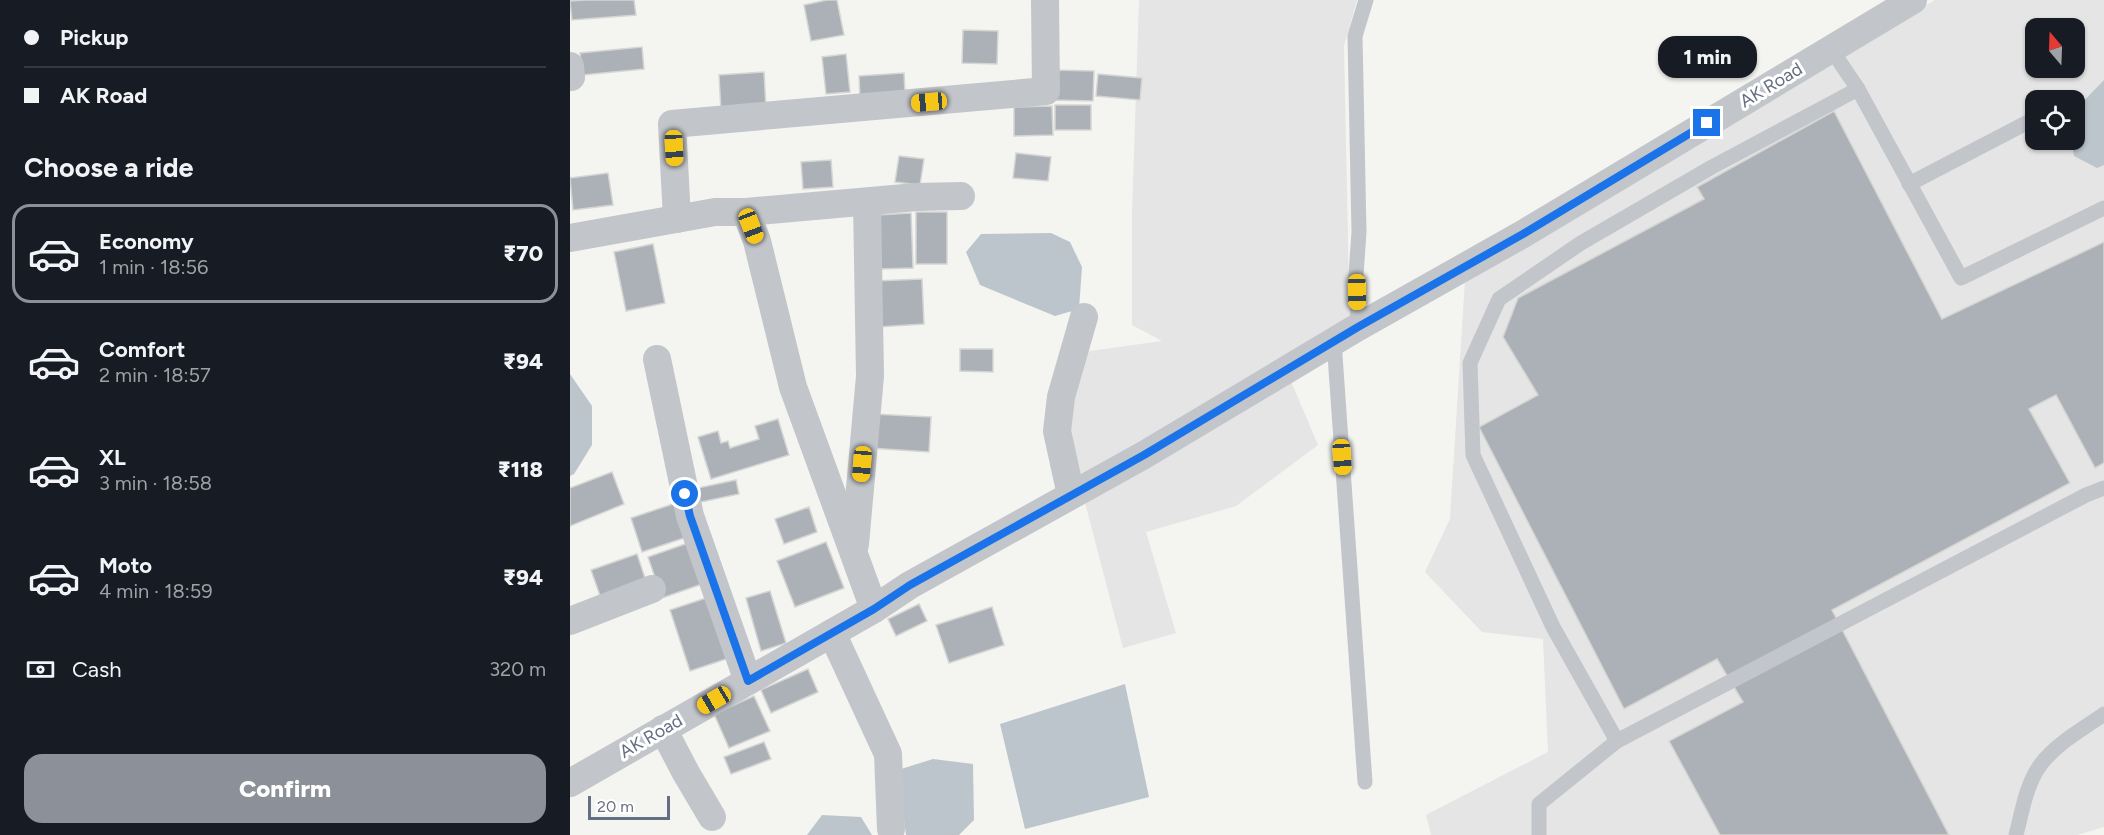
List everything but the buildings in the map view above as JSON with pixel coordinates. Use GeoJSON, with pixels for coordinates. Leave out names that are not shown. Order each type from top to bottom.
{"type":"FeatureCollection","features":[{"type":"Feature","properties":{"kind":"street"},"geometry":{"type":"LineString","coordinates":[[677,219],[672,124],[1046,91],[1045,0]]}},
{"type":"Feature","properties":{"kind":"street","name":"AK Road"},"geometry":{"type":"LineString","coordinates":[[570,783],[874,609],[910,585],[1144,455],[1358,327],[1523,234],[1913,0]]}},
{"type":"Feature","properties":{"kind":"street"},"geometry":{"type":"LineString","coordinates":[[570,238],[715,212],[746,212],[916,196],[961,196]]}},
{"type":"Feature","properties":{"kind":"street"},"geometry":{"type":"LineString","coordinates":[[854,552],[870,376],[867,201]]}},
{"type":"Feature","properties":{"kind":"street"},"geometry":{"type":"LineString","coordinates":[[746,212],[757,241],[794,387],[874,609]]}},
{"type":"Feature","properties":{"kind":"street"},"geometry":{"type":"LineString","coordinates":[[1071,495],[1057,431],[1061,397],[1084,317]]}},
{"type":"Feature","properties":{"kind":"street"},"geometry":{"type":"LineString","coordinates":[[657,359],[690,516],[748,681]]}},
{"type":"Feature","properties":{"kind":"street"},"geometry":{"type":"LineString","coordinates":[[570,621],[652,589]]}},
{"type":"Feature","properties":{"kind":"street"},"geometry":{"type":"LineString","coordinates":[[832,633],[888,754],[891,828]]}},
{"type":"Feature","properties":{"kind":"street"},"geometry":{"type":"LineString","coordinates":[[663,729],[712,817]]}},
{"type":"Feature","properties":{"kind":"lane"},"geometry":{"type":"LineString","coordinates":[[1358,327],[1356,275],[1359,232],[1355,36],[1366,0]]}},
{"type":"Feature","properties":{"kind":"lane"},"geometry":{"type":"LineString","coordinates":[[1831,49],[1858,89],[1961,278],[2104,208]]}},
{"type":"Feature","properties":{"kind":"lane"},"geometry":{"type":"LineString","coordinates":[[1617,741],[1553,627],[1473,455],[1470,363],[1499,299],[1581,243],[1712,167],[1858,89]]}},
{"type":"Feature","properties":{"kind":"lane"},"geometry":{"type":"LineString","coordinates":[[1909,184],[2025,124]]}},
{"type":"Feature","properties":{"kind":"lane"},"geometry":{"type":"LineString","coordinates":[[1334,341],[1365,782]]}},
{"type":"Feature","properties":{"kind":"lane"},"geometry":{"type":"LineString","coordinates":[[1539,835],[1539,804],[1617,741],[2086,495],[2104,488]]}},
{"type":"Feature","properties":{"kind":"lane"},"geometry":{"type":"LineString","coordinates":[[2016,835],[2029,787],[2041,764],[2060,745],[2104,714]]}},
{"type":"Feature","properties":{"kind":"shaded area"},"geometry":{"type":"Polygon","coordinates":[[[1139,0],[1357,0],[1344,46],[1349,289],[1362,312],[1282,360],[1318,445],[1236,506],[1146,532],[1176,633],[1123,648],[1066,430],[1083,352],[1162,341],[1132,325],[1132,215],[1139,0]]]}},
{"type":"Feature","properties":{"kind":"shaded area"},"geometry":{"type":"Polygon","coordinates":[[[1935,0],[2104,0],[2104,827],[2077,835],[1431,835],[1426,815],[1548,752],[1543,639],[1482,632],[1425,572],[1450,519],[1465,280],[1935,0]]]}},
{"type":"Feature","properties":{"kind":"shaded area"},"geometry":{"type":"Polygon","coordinates":[[[2104,80],[2104,165],[2097,168],[2074,156],[2073,150],[2085,150],[2085,100],[2104,80]]]}},
{"type":"Feature","properties":{"kind":"shaded area"},"geometry":{"type":"Polygon","coordinates":[[[1051,233],[1070,242],[1082,267],[1079,309],[1055,316],[980,285],[966,252],[981,234],[1051,233]]]}},
{"type":"Feature","properties":{"kind":"shaded area"},"geometry":{"type":"Polygon","coordinates":[[[570,374],[592,406],[592,445],[574,474],[570,476],[570,374]]]}},
{"type":"Feature","properties":{"kind":"shaded area"},"geometry":{"type":"Polygon","coordinates":[[[1125,684],[1149,797],[1025,829],[1000,724],[1125,684]]]}},
{"type":"Feature","properties":{"kind":"shaded area"},"geometry":{"type":"Polygon","coordinates":[[[933,759],[973,764],[974,820],[959,835],[906,835],[898,770],[933,759]]]}},
{"type":"Feature","properties":{"kind":"shaded area"},"geometry":{"type":"Polygon","coordinates":[[[822,815],[861,817],[872,835],[807,835],[822,815]]]}},
{"type":"Feature","properties":{"kind":"route"},"geometry":{"type":"LineString","coordinates":[[685,494],[690,516],[748,681],[874,609],[910,585],[1144,455],[1358,327],[1523,234],[1707,123]]}}]}
